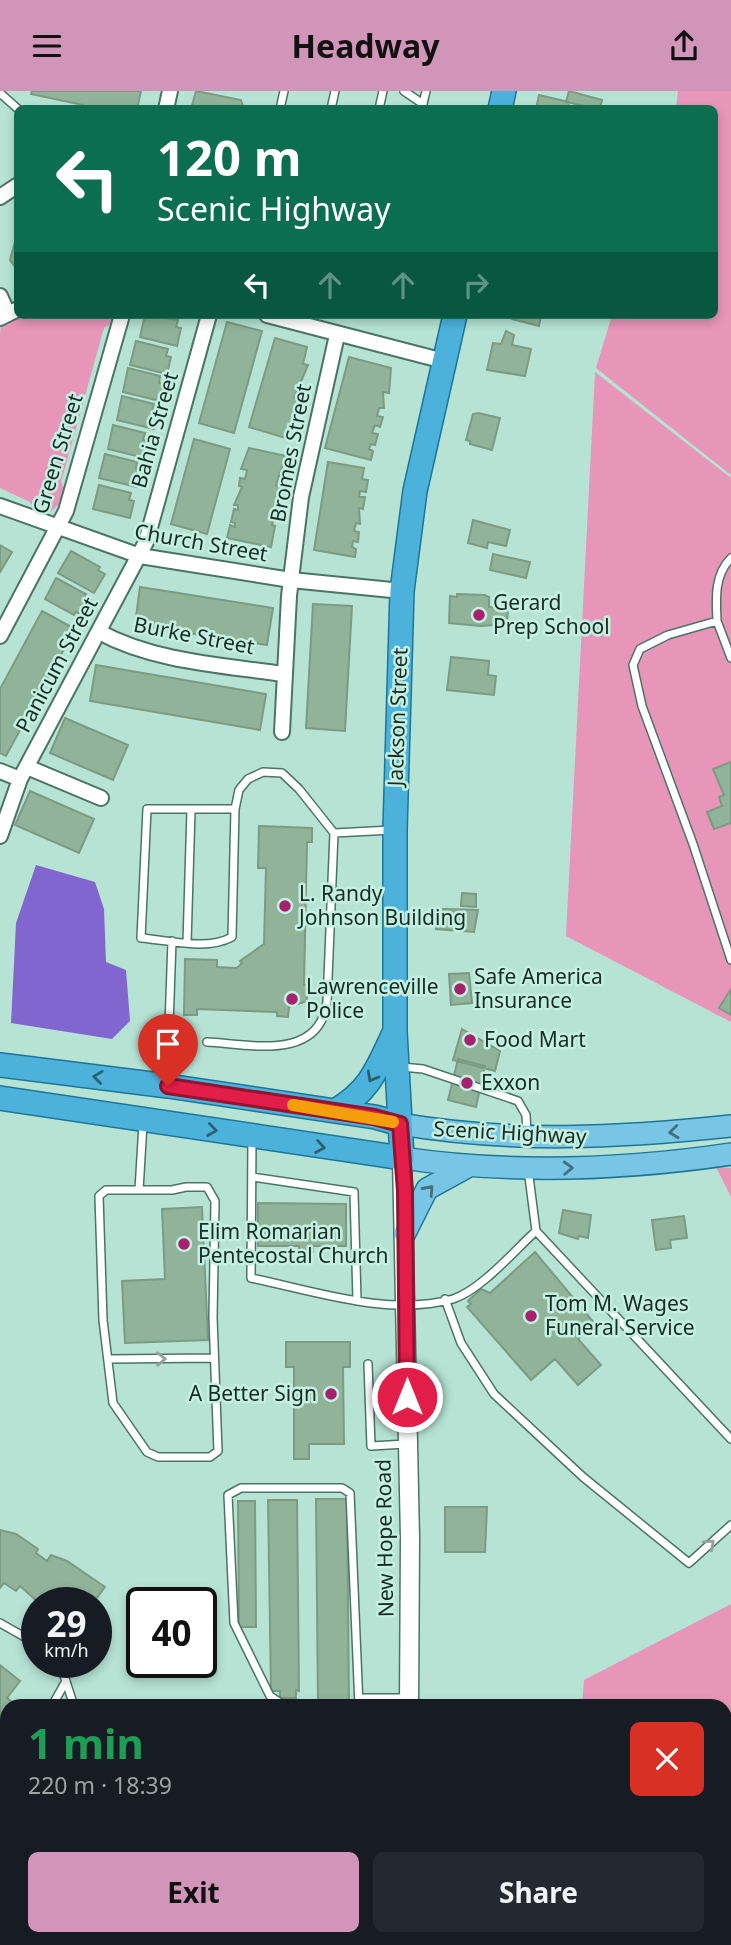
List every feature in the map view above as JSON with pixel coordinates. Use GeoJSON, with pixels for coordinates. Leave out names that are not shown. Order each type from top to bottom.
{"type":"FeatureCollection","features":[{"type":"Feature","properties":{"kind":"highway","name":"Jackson Street"},"geometry":{"type":"LineString","coordinates":[[402,1159],[395,1031],[395,830],[402,591],[415,491],[453,319]]}},
{"type":"Feature","properties":{"kind":"highway"},"geometry":{"type":"LineString","coordinates":[[335,1111],[355,1100],[369,1086],[395,1031]]}},
{"type":"Feature","properties":{"kind":"highway","name":"Scenic Highway"},"geometry":{"type":"LineString","coordinates":[[0,1065],[168,1086],[335,1111],[400,1124]]}},
{"type":"Feature","properties":{"kind":"highway","name":"Scenic Highway"},"geometry":{"type":"LineString","coordinates":[[0,1098],[402,1159]]}},
{"type":"Feature","properties":{"kind":"main road","name":"Scenic Highway"},"geometry":{"type":"LineString","coordinates":[[400,1124],[527,1137],[631,1137],[731,1126]]}},
{"type":"Feature","properties":{"kind":"main road","name":"Scenic Highway"},"geometry":{"type":"LineString","coordinates":[[402,1159],[528,1169],[645,1165],[731,1154]]}},
{"type":"Feature","properties":{"kind":"main road"},"geometry":{"type":"LineString","coordinates":[[405,1233],[427,1189],[442,1178],[471,1165]]}},
{"type":"Feature","properties":{"kind":"street"},"geometry":{"type":"LineString","coordinates":[[0,296],[8,314]]}},
{"type":"Feature","properties":{"kind":"street","name":"Green Street"},"geometry":{"type":"LineString","coordinates":[[0,636],[4,618],[66,511],[121,319]]}},
{"type":"Feature","properties":{"kind":"street","name":"Bahia Street"},"geometry":{"type":"LineString","coordinates":[[140,556],[208,319]]}},
{"type":"Feature","properties":{"kind":"street"},"geometry":{"type":"LineString","coordinates":[[281,319],[444,361]]}},
{"type":"Feature","properties":{"kind":"street","name":"Bromes Street"},"geometry":{"type":"LineString","coordinates":[[282,732],[290,580],[303,487],[337,335]]}},
{"type":"Feature","properties":{"kind":"street","name":"Church Street"},"geometry":{"type":"LineString","coordinates":[[0,506],[140,556],[290,580],[402,591]]}},
{"type":"Feature","properties":{"kind":"street","name":"Panicum Street"},"geometry":{"type":"LineString","coordinates":[[0,835],[23,773],[140,556]]}},
{"type":"Feature","properties":{"kind":"street","name":"Burke Street"},"geometry":{"type":"LineString","coordinates":[[99,632],[124,646],[156,655],[283,674]]}},
{"type":"Feature","properties":{"kind":"street"},"geometry":{"type":"LineString","coordinates":[[0,771],[23,773],[101,798]]}},
{"type":"Feature","properties":{"kind":"street","name":"New Hope Road"},"geometry":{"type":"LineString","coordinates":[[402,1159],[410,1539],[409,1699]]}},
{"type":"Feature","properties":{"kind":"lane"},"geometry":{"type":"LineString","coordinates":[[404,91],[422,105]]}},
{"type":"Feature","properties":{"kind":"lane"},"geometry":{"type":"LineString","coordinates":[[0,93],[14,105]]}},
{"type":"Feature","properties":{"kind":"lane"},"geometry":{"type":"LineString","coordinates":[[731,558],[723,566],[715,595],[717,621],[731,658]]}},
{"type":"Feature","properties":{"kind":"lane"},"geometry":{"type":"LineString","coordinates":[[717,621],[668,635],[640,649],[633,665],[642,706],[693,844],[731,960]]}},
{"type":"Feature","properties":{"kind":"lane"},"geometry":{"type":"LineString","coordinates":[[206,1042],[292,1045],[307,1039],[318,1027],[327,1002],[334,833],[299,789],[282,773],[263,772],[248,779],[239,790],[235,809],[232,937],[222,943],[187,943],[141,937],[147,809],[235,809]]}},
{"type":"Feature","properties":{"kind":"lane"},"geometry":{"type":"LineString","coordinates":[[187,943],[191,810]]}},
{"type":"Feature","properties":{"kind":"lane"},"geometry":{"type":"LineString","coordinates":[[334,833],[395,830]]}},
{"type":"Feature","properties":{"kind":"lane"},"geometry":{"type":"LineString","coordinates":[[168,1086],[172,941]]}},
{"type":"Feature","properties":{"kind":"lane"},"geometry":{"type":"LineString","coordinates":[[396,1066],[423,1069],[518,1101],[526,1115],[527,1137]]}},
{"type":"Feature","properties":{"kind":"lane"},"geometry":{"type":"LineString","coordinates":[[139,1190],[144,1120]]}},
{"type":"Feature","properties":{"kind":"lane"},"geometry":{"type":"LineString","coordinates":[[252,1136],[251,1278],[357,1300],[428,1304],[454,1299],[486,1278],[536,1231]]}},
{"type":"Feature","properties":{"kind":"lane"},"geometry":{"type":"LineString","coordinates":[[528,1169],[536,1231],[731,1439]]}},
{"type":"Feature","properties":{"kind":"lane"},"geometry":{"type":"LineString","coordinates":[[252,1177],[354,1192],[357,1300]]}},
{"type":"Feature","properties":{"kind":"lane"},"geometry":{"type":"LineString","coordinates":[[186,1187],[207,1188],[212,1192],[214,1358],[218,1451],[210,1457],[158,1457],[148,1452],[113,1403],[103,1320],[99,1196],[106,1190],[186,1187]]}},
{"type":"Feature","properties":{"kind":"lane"},"geometry":{"type":"LineString","coordinates":[[445,1299],[461,1343],[494,1394],[583,1477],[689,1563],[731,1525]]}},
{"type":"Feature","properties":{"kind":"lane"},"geometry":{"type":"LineString","coordinates":[[108,1359],[214,1358]]}},
{"type":"Feature","properties":{"kind":"lane"},"geometry":{"type":"LineString","coordinates":[[369,1364],[371,1446],[407,1444]]}},
{"type":"Feature","properties":{"kind":"lane"},"geometry":{"type":"LineString","coordinates":[[274,1699],[270,1696],[234,1623],[228,1495],[242,1488],[342,1488],[350,1493],[359,1699]]}},
{"type":"Feature","properties":{"kind":"lane"},"geometry":{"type":"LineString","coordinates":[[0,1623],[21,1635]]}},
{"type":"Feature","properties":{"kind":"lane"},"geometry":{"type":"LineString","coordinates":[[56,1699],[66,1680]]}},
{"type":"Feature","properties":{"kind":"lane"},"geometry":{"type":"LineString","coordinates":[[66,1680],[72,1699]]}},
{"type":"Feature","properties":{"kind":"shaded area"},"geometry":{"type":"Polygon","coordinates":[[[678,91],[731,91],[731,475],[596,368],[611,319],[718,319],[718,105],[676,105],[678,91]]]}},
{"type":"Feature","properties":{"kind":"shaded area"},"geometry":{"type":"Polygon","coordinates":[[[14,318],[113,319],[104,328],[61,482],[64,488],[58,505],[50,512],[35,511],[30,502],[0,488],[1,326],[14,318]]]}},
{"type":"Feature","properties":{"kind":"shaded area"},"geometry":{"type":"Polygon","coordinates":[[[595,372],[731,478],[731,1022],[566,936],[595,372]]]}},
{"type":"Feature","properties":{"kind":"shaded area"},"geometry":{"type":"Polygon","coordinates":[[[36,865],[95,882],[104,909],[106,962],[126,970],[130,1021],[112,1039],[11,1023],[16,923],[36,865]]]}},
{"type":"Feature","properties":{"kind":"shaded area"},"geometry":{"type":"Polygon","coordinates":[[[716,1167],[731,1168],[731,1197],[716,1167]]]}},
{"type":"Feature","properties":{"kind":"shaded area"},"geometry":{"type":"Polygon","coordinates":[[[731,1604],[731,1699],[583,1699],[584,1680],[731,1604]]]}},
{"type":"Feature","properties":{"kind":"building"},"geometry":{"type":"Polygon","coordinates":[[[32,91],[141,91],[138,105],[83,105],[31,94],[32,91]]]}},
{"type":"Feature","properties":{"kind":"building"},"geometry":{"type":"Polygon","coordinates":[[[196,91],[241,100],[243,105],[192,105],[196,91]]]}},
{"type":"Feature","properties":{"kind":"building"},"geometry":{"type":"Polygon","coordinates":[[[569,91],[602,100],[601,105],[566,102],[569,91]]]}},
{"type":"Feature","properties":{"kind":"building"},"geometry":{"type":"Polygon","coordinates":[[[539,95],[569,102],[569,105],[537,105],[539,95]]]}},
{"type":"Feature","properties":{"kind":"building"},"geometry":{"type":"Polygon","coordinates":[[[14,246],[14,266],[10,260],[14,246]]]}},
{"type":"Feature","properties":{"kind":"building"},"geometry":{"type":"Polygon","coordinates":[[[144,319],[178,320],[176,327],[181,328],[177,346],[140,337],[144,319]]]}},
{"type":"Feature","properties":{"kind":"building"},"geometry":{"type":"Polygon","coordinates":[[[512,319],[540,319],[539,326],[512,319]]]}},
{"type":"Feature","properties":{"kind":"building"},"geometry":{"type":"Polygon","coordinates":[[[227,322],[262,331],[234,433],[199,423],[227,322]]]}},
{"type":"Feature","properties":{"kind":"building"},"geometry":{"type":"Polygon","coordinates":[[[506,331],[514,335],[512,345],[531,349],[525,376],[487,370],[493,343],[501,344],[506,331]]]}},
{"type":"Feature","properties":{"kind":"building"},"geometry":{"type":"Polygon","coordinates":[[[275,338],[307,347],[303,364],[308,365],[294,398],[300,399],[289,439],[249,427],[275,338]]]}},
{"type":"Feature","properties":{"kind":"building"},"geometry":{"type":"Polygon","coordinates":[[[136,341],[168,349],[166,356],[171,357],[167,374],[130,365],[136,341]]]}},
{"type":"Feature","properties":{"kind":"building"},"geometry":{"type":"Polygon","coordinates":[[[349,357],[391,368],[389,393],[383,392],[384,408],[379,408],[377,416],[383,417],[380,427],[375,425],[372,433],[378,434],[375,445],[371,444],[369,449],[373,451],[371,460],[325,448],[349,357]]]}},
{"type":"Feature","properties":{"kind":"building"},"geometry":{"type":"Polygon","coordinates":[[[128,368],[160,376],[159,383],[164,384],[160,401],[123,392],[128,368]]]}},
{"type":"Feature","properties":{"kind":"building"},"geometry":{"type":"Polygon","coordinates":[[[122,396],[154,404],[152,411],[158,412],[154,429],[117,420],[122,396]]]}},
{"type":"Feature","properties":{"kind":"building"},"geometry":{"type":"Polygon","coordinates":[[[473,414],[500,418],[492,450],[470,444],[470,441],[466,440],[473,414]]]}},
{"type":"Feature","properties":{"kind":"building"},"geometry":{"type":"Polygon","coordinates":[[[113,425],[145,433],[143,440],[149,441],[145,458],[108,449],[113,425]]]}},
{"type":"Feature","properties":{"kind":"building"},"geometry":{"type":"Polygon","coordinates":[[[194,439],[230,449],[207,534],[171,524],[194,439]]]}},
{"type":"Feature","properties":{"kind":"building"},"geometry":{"type":"Polygon","coordinates":[[[249,448],[286,456],[276,485],[282,487],[272,525],[275,526],[271,547],[227,538],[230,525],[235,527],[235,523],[231,522],[234,509],[238,510],[238,505],[234,505],[242,487],[239,486],[240,478],[245,479],[247,470],[241,469],[249,448]]]}},
{"type":"Feature","properties":{"kind":"building"},"geometry":{"type":"Polygon","coordinates":[[[105,454],[137,462],[136,469],[141,470],[137,487],[99,478],[105,454]]]}},
{"type":"Feature","properties":{"kind":"building"},"geometry":{"type":"Polygon","coordinates":[[[328,462],[364,468],[362,479],[368,480],[366,492],[360,491],[359,497],[365,497],[363,509],[359,508],[360,524],[356,523],[354,531],[359,532],[358,542],[353,541],[352,547],[356,549],[355,557],[314,550],[328,462]]]}},
{"type":"Feature","properties":{"kind":"building"},"geometry":{"type":"Polygon","coordinates":[[[99,485],[131,493],[129,500],[134,501],[130,518],[93,509],[99,485]]]}},
{"type":"Feature","properties":{"kind":"building"},"geometry":{"type":"Polygon","coordinates":[[[473,520],[510,530],[506,546],[488,542],[487,548],[468,543],[473,520]]]}},
{"type":"Feature","properties":{"kind":"building"},"geometry":{"type":"Polygon","coordinates":[[[0,545],[12,552],[0,572],[0,545]]]}},
{"type":"Feature","properties":{"kind":"building"},"geometry":{"type":"Polygon","coordinates":[[[71,551],[100,567],[98,570],[105,574],[94,593],[58,573],[71,551]]]}},
{"type":"Feature","properties":{"kind":"building"},"geometry":{"type":"Polygon","coordinates":[[[493,554],[530,562],[526,578],[490,570],[493,554]]]}},
{"type":"Feature","properties":{"kind":"building"},"geometry":{"type":"Polygon","coordinates":[[[56,578],[86,594],[84,597],[91,600],[83,615],[76,612],[74,615],[45,599],[56,578]]]}},
{"type":"Feature","properties":{"kind":"building"},"geometry":{"type":"Polygon","coordinates":[[[140,587],[273,608],[267,645],[135,625],[140,587]]]}},
{"type":"Feature","properties":{"kind":"building","name":"Gerard Prep School"},"geometry":{"type":"Polygon","coordinates":[[[457,594],[485,595],[489,597],[489,607],[508,608],[507,624],[481,626],[449,623],[450,596],[457,597],[457,594]]]}},
{"type":"Feature","properties":{"kind":"building"},"geometry":{"type":"Polygon","coordinates":[[[313,604],[352,606],[345,731],[306,728],[313,604]]]}},
{"type":"Feature","properties":{"kind":"building"},"geometry":{"type":"Polygon","coordinates":[[[42,611],[75,629],[6,756],[0,753],[0,689],[42,611]]]}},
{"type":"Feature","properties":{"kind":"building"},"geometry":{"type":"Polygon","coordinates":[[[451,657],[489,661],[488,675],[496,676],[494,695],[447,690],[451,657]]]}},
{"type":"Feature","properties":{"kind":"building"},"geometry":{"type":"Polygon","coordinates":[[[96,665],[266,694],[260,730],[90,701],[96,665]]]}},
{"type":"Feature","properties":{"kind":"building"},"geometry":{"type":"Polygon","coordinates":[[[65,718],[128,745],[113,780],[50,753],[65,718]]]}},
{"type":"Feature","properties":{"kind":"building"},"geometry":{"type":"Polygon","coordinates":[[[731,762],[731,823],[714,829],[707,812],[722,806],[719,797],[724,795],[713,769],[731,762]]]}},
{"type":"Feature","properties":{"kind":"building"},"geometry":{"type":"Polygon","coordinates":[[[30,791],[94,819],[79,853],[15,825],[30,791]]]}},
{"type":"Feature","properties":{"kind":"building","name":"L. Randy Johnson Building"},"geometry":{"type":"Polygon","coordinates":[[[259,826],[312,828],[312,842],[307,842],[304,985],[307,985],[307,1001],[289,1007],[288,1017],[277,1016],[277,1012],[197,1009],[197,1015],[184,1015],[185,959],[217,960],[217,967],[237,968],[242,963],[240,961],[264,944],[266,868],[258,868],[259,826]]]}},
{"type":"Feature","properties":{"kind":"building"},"geometry":{"type":"Polygon","coordinates":[[[462,893],[476,894],[476,907],[461,906],[462,893]]]}},
{"type":"Feature","properties":{"kind":"building"},"geometry":{"type":"Polygon","coordinates":[[[443,909],[478,910],[474,932],[436,929],[437,916],[443,916],[443,909]]]}},
{"type":"Feature","properties":{"kind":"building","name":"Safe America Insurance"},"geometry":{"type":"Polygon","coordinates":[[[469,973],[472,1003],[451,1005],[449,974],[469,973]]]}},
{"type":"Feature","properties":{"kind":"building"},"geometry":{"type":"Polygon","coordinates":[[[731,989],[731,1015],[719,1008],[731,989]]]}},
{"type":"Feature","properties":{"kind":"building","name":"Food Mart"},"geometry":{"type":"Polygon","coordinates":[[[462,1029],[500,1051],[495,1071],[453,1060],[462,1029]]]}},
{"type":"Feature","properties":{"kind":"building","name":"Exxon"},"geometry":{"type":"Polygon","coordinates":[[[458,1059],[485,1066],[476,1107],[448,1100],[458,1059]]]}},
{"type":"Feature","properties":{"kind":"building"},"geometry":{"type":"Polygon","coordinates":[[[258,1203],[346,1204],[346,1246],[313,1246],[313,1252],[299,1252],[299,1246],[258,1246],[258,1203]]]}},
{"type":"Feature","properties":{"kind":"building","name":"Elim Romarian Pentecostal Church"},"geometry":{"type":"Polygon","coordinates":[[[202,1207],[208,1340],[125,1343],[122,1281],[165,1279],[162,1209],[202,1207]]]}},
{"type":"Feature","properties":{"kind":"building"},"geometry":{"type":"Polygon","coordinates":[[[563,1210],[591,1215],[588,1238],[579,1236],[578,1239],[559,1233],[563,1210]]]}},
{"type":"Feature","properties":{"kind":"building"},"geometry":{"type":"Polygon","coordinates":[[[684,1216],[687,1238],[670,1240],[671,1248],[656,1250],[652,1220],[684,1216]]]}},
{"type":"Feature","properties":{"kind":"building","name":"Tom M. Wages Funeral Service"},"geometry":{"type":"Polygon","coordinates":[[[535,1252],[595,1324],[578,1339],[601,1365],[578,1385],[555,1359],[531,1380],[467,1307],[471,1304],[468,1301],[481,1289],[490,1293],[535,1252]]]}},
{"type":"Feature","properties":{"kind":"building"},"geometry":{"type":"Polygon","coordinates":[[[286,1342],[350,1342],[350,1367],[343,1367],[344,1444],[309,1444],[309,1459],[294,1459],[294,1367],[286,1367],[286,1342]]]}},
{"type":"Feature","properties":{"kind":"building"},"geometry":{"type":"Polygon","coordinates":[[[316,1499],[347,1499],[349,1699],[318,1699],[316,1499]]]}},
{"type":"Feature","properties":{"kind":"building"},"geometry":{"type":"Polygon","coordinates":[[[268,1500],[297,1500],[299,1691],[296,1690],[296,1698],[280,1698],[280,1691],[271,1691],[268,1500]]]}},
{"type":"Feature","properties":{"kind":"building"},"geometry":{"type":"Polygon","coordinates":[[[238,1501],[255,1501],[256,1627],[239,1627],[238,1501]]]}},
{"type":"Feature","properties":{"kind":"building"},"geometry":{"type":"Polygon","coordinates":[[[445,1507],[487,1507],[485,1552],[445,1552],[445,1507]]]}},
{"type":"Feature","properties":{"kind":"building"},"geometry":{"type":"Polygon","coordinates":[[[0,1530],[16,1534],[38,1549],[36,1553],[47,1561],[51,1555],[67,1561],[105,1587],[20,1586],[16,1591],[4,1583],[0,1588],[0,1530]]]}},
{"type":"Feature","properties":{"kind":"building"},"geometry":{"type":"Polygon","coordinates":[[[0,1665],[20,1681],[8,1699],[0,1699],[0,1665]]]}},
{"type":"Feature","properties":{"kind":"slow traffic"},"geometry":{"type":"LineString","coordinates":[[293,1105],[393,1122]]}},
{"type":"Feature","properties":{"kind":"place","name":"Gerard Prep School"},"geometry":{"type":"Point","coordinates":[479,615]}},
{"type":"Feature","properties":{"kind":"place","name":"L. Randy Johnson Building"},"geometry":{"type":"Point","coordinates":[285,906]}},
{"type":"Feature","properties":{"kind":"place","name":"Safe America Insurance"},"geometry":{"type":"Point","coordinates":[460,989]}},
{"type":"Feature","properties":{"kind":"place","name":"Lawrenceville Police"},"geometry":{"type":"Point","coordinates":[292,999]}},
{"type":"Feature","properties":{"kind":"place","name":"Food Mart"},"geometry":{"type":"Point","coordinates":[470,1040]}},
{"type":"Feature","properties":{"kind":"place","name":"Exxon"},"geometry":{"type":"Point","coordinates":[467,1083]}},
{"type":"Feature","properties":{"kind":"place","name":"Elim Romarian Pentecostal Church"},"geometry":{"type":"Point","coordinates":[184,1244]}},
{"type":"Feature","properties":{"kind":"place","name":"Tom M. Wages Funeral Service"},"geometry":{"type":"Point","coordinates":[531,1316]}},
{"type":"Feature","properties":{"kind":"place","name":"A Better Sign"},"geometry":{"type":"Point","coordinates":[331,1394]}},
{"type":"Feature","properties":{"kind":"route"},"geometry":{"type":"LineString","coordinates":[[168,1086],[374,1117],[400,1124],[405,1191],[407,1397]]}}]}
